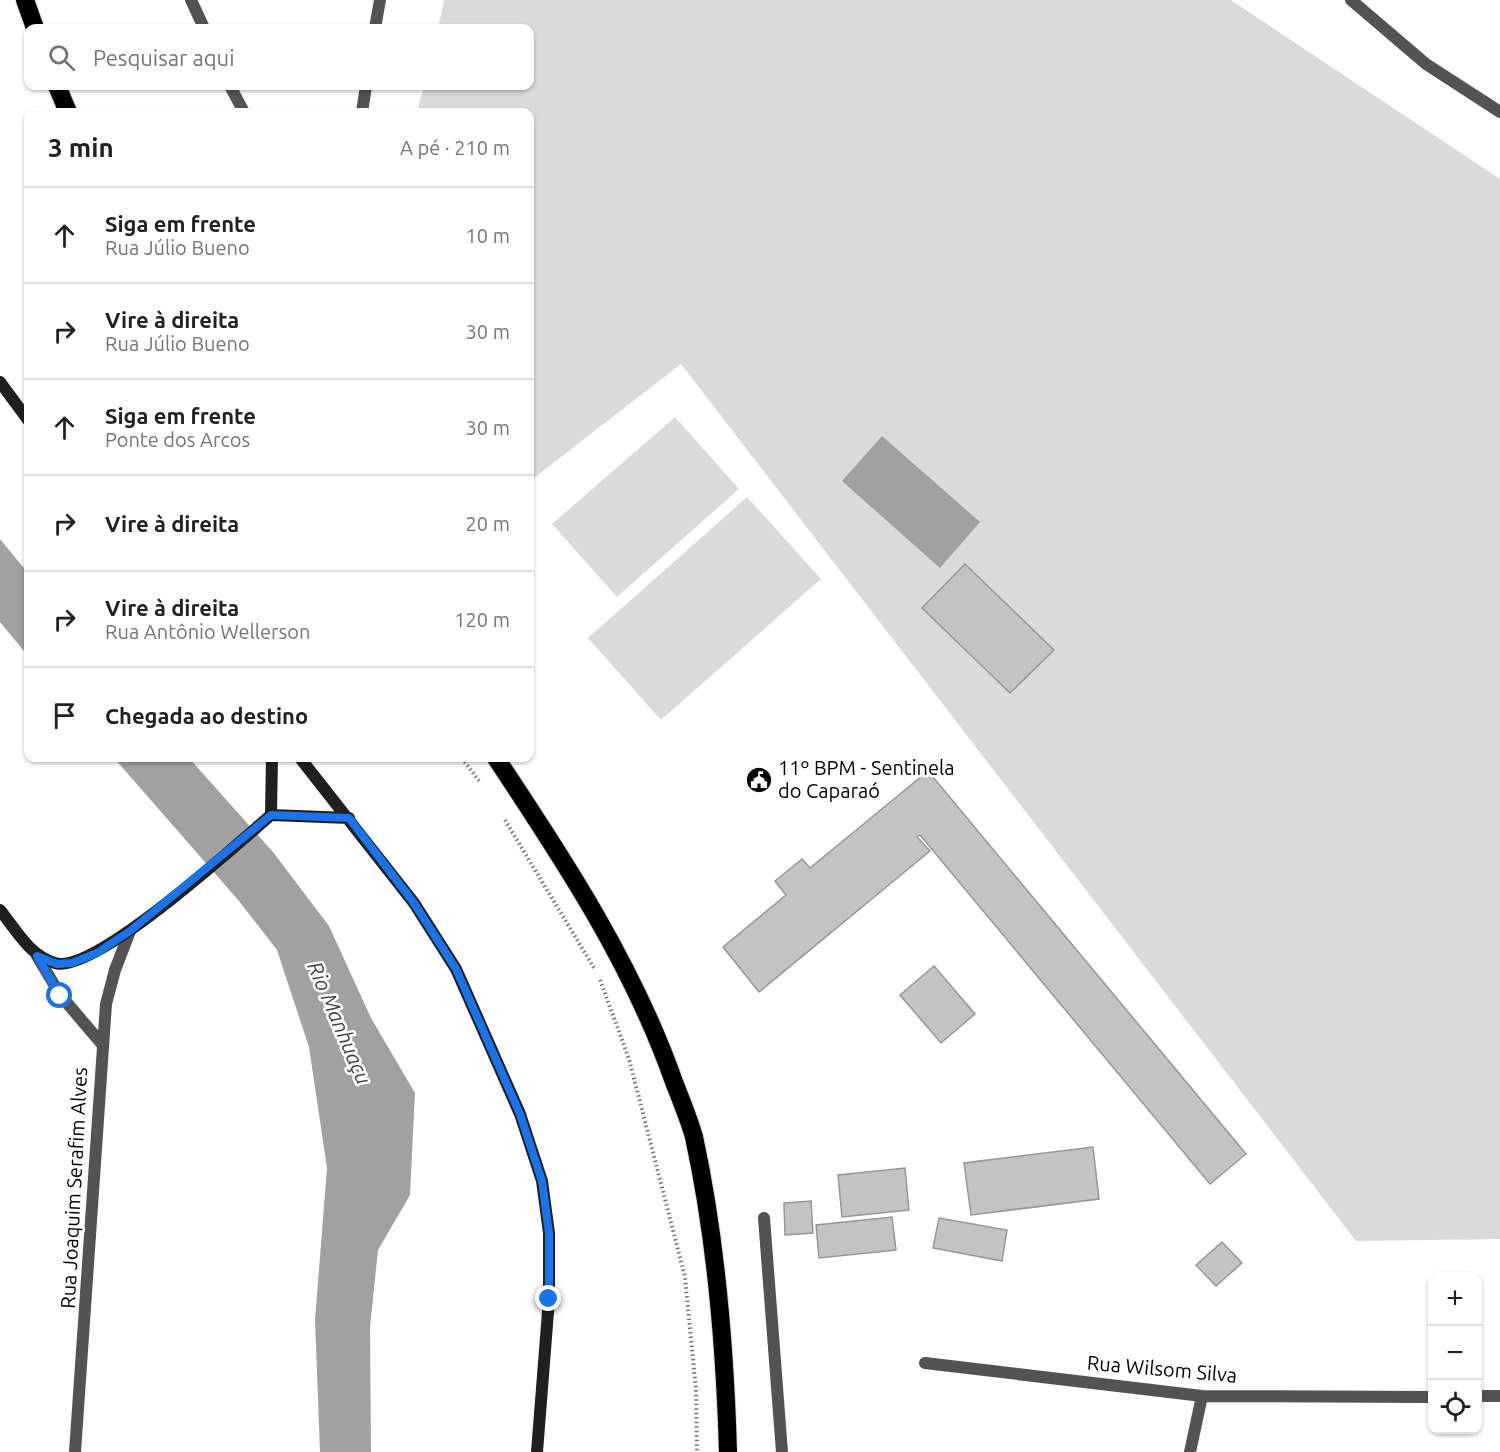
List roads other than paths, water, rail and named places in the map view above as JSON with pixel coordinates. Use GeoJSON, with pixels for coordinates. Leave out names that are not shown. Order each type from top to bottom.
{"type":"FeatureCollection","features":[{"type":"Feature","properties":{"kind":"highway"},"geometry":{"type":"LineString","coordinates":[[25,0],[34,24]]}},
{"type":"Feature","properties":{"kind":"highway"},"geometry":{"type":"LineString","coordinates":[[59,90],[66,108]]}},
{"type":"Feature","properties":{"kind":"highway"},"geometry":{"type":"LineString","coordinates":[[499,762],[593,910],[656,1029],[693,1136],[713,1255],[725,1386],[728,1452]]}},
{"type":"Feature","properties":{"kind":"street"},"geometry":{"type":"LineString","coordinates":[[191,0],[202,24]]}},
{"type":"Feature","properties":{"kind":"street"},"geometry":{"type":"LineString","coordinates":[[376,24],[380,0]]}},
{"type":"Feature","properties":{"kind":"street"},"geometry":{"type":"LineString","coordinates":[[1351,0],[1426,64],[1500,112]]}},
{"type":"Feature","properties":{"kind":"street"},"geometry":{"type":"LineString","coordinates":[[232,90],[242,108]]}},
{"type":"Feature","properties":{"kind":"street"},"geometry":{"type":"LineString","coordinates":[[363,108],[365,90]]}},
{"type":"Feature","properties":{"kind":"street"},"geometry":{"type":"LineString","coordinates":[[0,382],[24,415]]}},
{"type":"Feature","properties":{"kind":"street"},"geometry":{"type":"LineString","coordinates":[[267,819],[272,762]]}},
{"type":"Feature","properties":{"kind":"street"},"geometry":{"type":"LineString","coordinates":[[303,762],[414,903],[456,969],[520,1114],[542,1181],[549,1233],[549,1299],[537,1452]]}},
{"type":"Feature","properties":{"kind":"street"},"geometry":{"type":"LineString","coordinates":[[37,956],[57,964],[72,963],[97,953],[130,931],[267,819],[349,818]]}},
{"type":"Feature","properties":{"kind":"street"},"geometry":{"type":"LineString","coordinates":[[0,910],[37,956],[60,996],[102,1044]]}},
{"type":"Feature","properties":{"kind":"street","name":"Rua Joaquim Serafim Alves"},"geometry":{"type":"LineString","coordinates":[[75,1452],[106,1004],[114,970],[130,931]]}},
{"type":"Feature","properties":{"kind":"street"},"geometry":{"type":"LineString","coordinates":[[764,1218],[782,1452]]}},
{"type":"Feature","properties":{"kind":"street","name":"Rua Wilsom Silva"},"geometry":{"type":"LineString","coordinates":[[925,1363],[1202,1396],[1428,1396]]}},
{"type":"Feature","properties":{"kind":"street"},"geometry":{"type":"LineString","coordinates":[[1190,1452],[1202,1396]]}},
{"type":"Feature","properties":{"kind":"street"},"geometry":{"type":"LineString","coordinates":[[1482,1396],[1500,1396]]}},
{"type":"Feature","properties":{"kind":"water"},"geometry":{"type":"Polygon","coordinates":[[[882,436],[980,522],[940,568],[842,481],[882,436]]]}},
{"type":"Feature","properties":{"kind":"water"},"geometry":{"type":"Polygon","coordinates":[[[0,539],[24,568],[24,651],[0,622],[0,539]]]}},
{"type":"Feature","properties":{"kind":"water","name":"Rio Manhuaçu"},"geometry":{"type":"Polygon","coordinates":[[[117,762],[193,762],[273,852],[329,926],[371,1018],[415,1093],[410,1195],[378,1250],[370,1327],[371,1452],[320,1452],[315,1320],[327,1168],[309,1047],[277,950],[239,901],[117,762]]]}},
{"type":"Feature","properties":{"kind":"place","name":"11º BPM - Sentinela do Caparaó"},"geometry":{"type":"Point","coordinates":[759,780]}}]}
